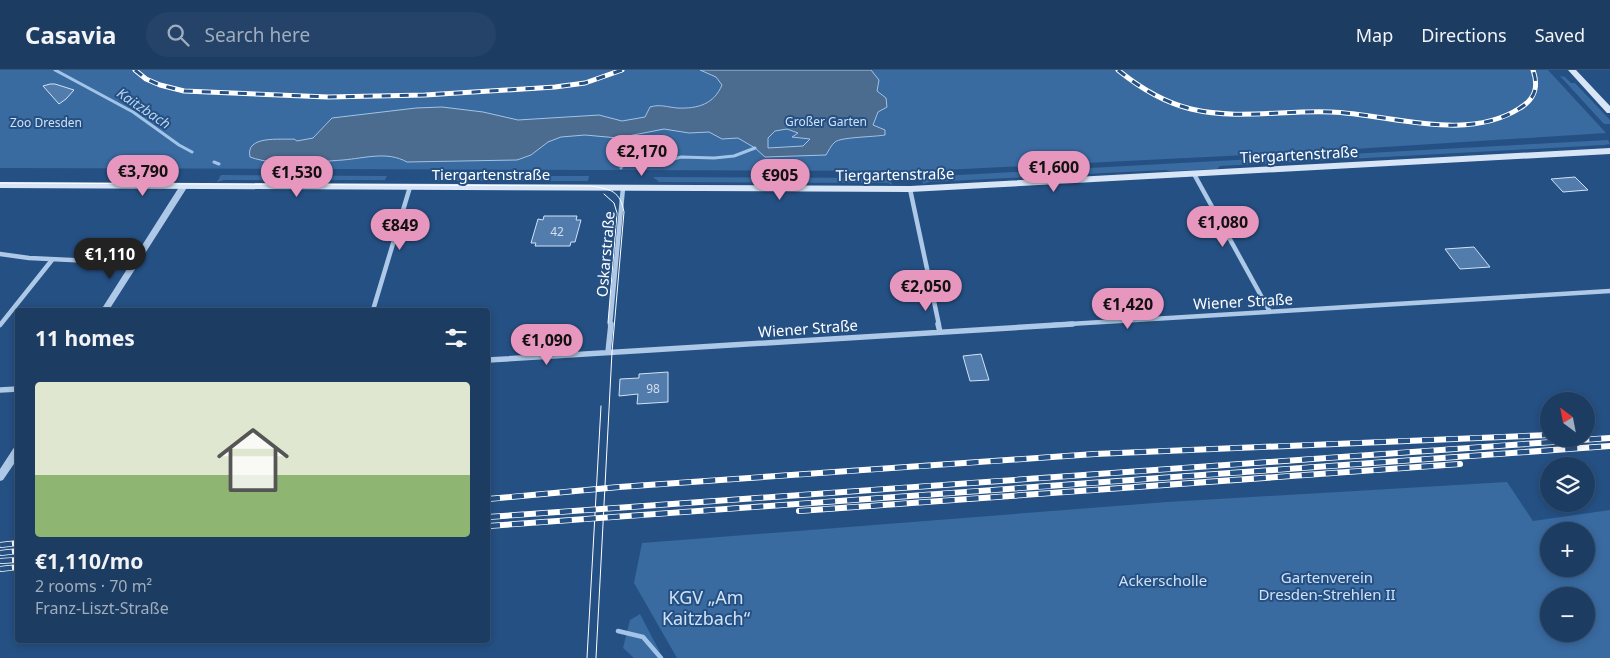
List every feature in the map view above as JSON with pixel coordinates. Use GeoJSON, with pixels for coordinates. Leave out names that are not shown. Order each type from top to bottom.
{"type":"FeatureCollection","features":[{"type":"Feature","properties":{"kind":"main road"},"geometry":{"type":"LineString","coordinates":[[1572,70],[1610,111]]}},
{"type":"Feature","properties":{"kind":"main road","name":"Tiergartenstraße"},"geometry":{"type":"LineString","coordinates":[[0,185],[910,189],[1610,151]]}},
{"type":"Feature","properties":{"kind":"street"},"geometry":{"type":"LineString","coordinates":[[1194,174],[1270,312]]}},
{"type":"Feature","properties":{"kind":"street"},"geometry":{"type":"LineString","coordinates":[[106,308],[184,186]]}},
{"type":"Feature","properties":{"kind":"street"},"geometry":{"type":"LineString","coordinates":[[373,308],[410,187]]}},
{"type":"Feature","properties":{"kind":"street","name":"Oskarstraße"},"geometry":{"type":"LineString","coordinates":[[608,352],[623,188]]}},
{"type":"Feature","properties":{"kind":"street"},"geometry":{"type":"LineString","coordinates":[[910,189],[940,332]]}},
{"type":"Feature","properties":{"kind":"street"},"geometry":{"type":"LineString","coordinates":[[0,254],[52,260],[134,263]]}},
{"type":"Feature","properties":{"kind":"street"},"geometry":{"type":"LineString","coordinates":[[0,326],[52,260]]}},
{"type":"Feature","properties":{"kind":"street","name":"Wiener Straße"},"geometry":{"type":"LineString","coordinates":[[490,360],[1610,291]]}},
{"type":"Feature","properties":{"kind":"street"},"geometry":{"type":"LineString","coordinates":[[0,390],[15,389]]}},
{"type":"Feature","properties":{"kind":"street"},"geometry":{"type":"LineString","coordinates":[[0,477],[15,454]]}},
{"type":"Feature","properties":{"kind":"green space","name":"Großer Garten"},"geometry":{"type":"Polygon","coordinates":[[[0,70],[1548,70],[1606,133],[1307,152],[924,171],[0,168],[0,70]]]}},
{"type":"Feature","properties":{"kind":"green space"},"geometry":{"type":"Polygon","coordinates":[[[1560,76],[1565,77],[1571,83],[1575,83],[1610,120],[1610,124],[1604,124],[1560,76]]]}},
{"type":"Feature","properties":{"kind":"green space"},"geometry":{"type":"Polygon","coordinates":[[[1608,140],[1610,144],[1604,145],[1220,166],[1217,169],[929,182],[923,184],[922,177],[1608,140]]]}},
{"type":"Feature","properties":{"kind":"green space"},"geometry":{"type":"Polygon","coordinates":[[[119,173],[159,173],[161,176],[158,182],[113,181],[119,173]]]}},
{"type":"Feature","properties":{"kind":"green space"},"geometry":{"type":"Polygon","coordinates":[[[221,175],[387,176],[385,180],[224,180],[217,182],[221,175]]]}},
{"type":"Feature","properties":{"kind":"green space"},"geometry":{"type":"Polygon","coordinates":[[[438,176],[589,176],[588,181],[435,181],[438,176]]]}},
{"type":"Feature","properties":{"kind":"green space"},"geometry":{"type":"Polygon","coordinates":[[[653,177],[891,178],[892,185],[888,183],[659,182],[653,177]]]}},
{"type":"Feature","properties":{"kind":"green space"},"geometry":{"type":"Polygon","coordinates":[[[1507,482],[1533,521],[1610,510],[1610,658],[677,658],[634,583],[642,543],[1167,502],[1507,482]]]}},
{"type":"Feature","properties":{"kind":"green space"},"geometry":{"type":"Polygon","coordinates":[[[640,614],[663,658],[634,658],[623,648],[630,620],[640,614]]]}},
{"type":"Feature","properties":{"kind":"shaded area"},"geometry":{"type":"Polygon","coordinates":[[[700,70],[871,70],[879,80],[877,91],[886,98],[887,107],[878,112],[873,125],[885,130],[885,135],[838,140],[832,145],[826,155],[765,157],[755,148],[738,138],[722,139],[709,132],[689,133],[664,129],[618,138],[585,135],[561,137],[548,142],[531,155],[517,160],[407,162],[392,157],[376,156],[320,162],[284,163],[250,157],[250,150],[258,142],[281,139],[294,139],[297,141],[313,138],[332,118],[416,108],[442,107],[483,112],[518,120],[599,115],[622,121],[645,117],[650,107],[654,106],[685,108],[704,104],[715,97],[722,85],[716,77],[700,70]],[[787,129],[775,131],[768,138],[768,148],[803,146],[810,139],[792,137],[798,133],[787,129]]]}},
{"type":"Feature","properties":{"kind":"building"},"geometry":{"type":"Polygon","coordinates":[[[50,84],[74,90],[59,104],[43,86],[50,84]]]}},
{"type":"Feature","properties":{"kind":"building"},"geometry":{"type":"Polygon","coordinates":[[[1575,177],[1588,190],[1563,192],[1551,179],[1575,177]]]}},
{"type":"Feature","properties":{"kind":"building"},"geometry":{"type":"Polygon","coordinates":[[[544,216],[577,216],[576,220],[581,220],[575,242],[571,242],[570,246],[535,246],[536,243],[531,243],[538,219],[543,220],[544,216]]]}},
{"type":"Feature","properties":{"kind":"building"},"geometry":{"type":"Polygon","coordinates":[[[1474,247],[1490,267],[1460,269],[1445,249],[1474,247]]]}},
{"type":"Feature","properties":{"kind":"building"},"geometry":{"type":"Polygon","coordinates":[[[981,354],[989,380],[970,381],[963,356],[981,354]]]}},
{"type":"Feature","properties":{"kind":"building"},"geometry":{"type":"Polygon","coordinates":[[[668,372],[668,402],[637,404],[638,394],[619,396],[620,379],[639,378],[639,374],[668,372]]]}},
{"type":"Feature","properties":{"kind":"waterway","name":"Kaitzbach"},"geometry":{"type":"LineString","coordinates":[[55,70],[133,112],[179,145],[192,152]]}},
{"type":"Feature","properties":{"kind":"waterway","name":"Kaitzbach"},"geometry":{"type":"LineString","coordinates":[[621,168],[624,163],[630,161],[656,164],[681,157],[714,158],[734,156],[755,148]]}},
{"type":"Feature","properties":{"kind":"waterway","name":"Kaitzbach"},"geometry":{"type":"LineString","coordinates":[[214,162],[219,164]]}},
{"type":"Feature","properties":{"kind":"waterway","name":"Kaitzbach"},"geometry":{"type":"LineString","coordinates":[[618,631],[643,637],[661,658]]}},
{"type":"Feature","properties":{"kind":"tram line"},"geometry":{"type":"LineString","coordinates":[[0,183],[591,186],[614,192],[620,200],[624,212],[612,352],[596,658]]}},
{"type":"Feature","properties":{"kind":"tram line"},"geometry":{"type":"LineString","coordinates":[[604,194],[614,203],[617,213],[608,323]]}},
{"type":"Feature","properties":{"kind":"tram line"},"geometry":{"type":"LineString","coordinates":[[587,658],[601,406]]}},
{"type":"Feature","properties":{"kind":"railway"},"geometry":{"type":"LineString","coordinates":[[135,70],[146,79],[160,85],[184,91],[328,97],[425,95],[555,87],[585,83],[622,70]]}},
{"type":"Feature","properties":{"kind":"railway"},"geometry":{"type":"LineString","coordinates":[[1118,70],[1135,83],[1161,98],[1191,109],[1208,112],[1226,114],[1331,112],[1427,124],[1452,125],[1476,124],[1499,118],[1520,108],[1529,101],[1534,92],[1536,82],[1533,70]]}},
{"type":"Feature","properties":{"kind":"railway"},"geometry":{"type":"LineString","coordinates":[[490,499],[619,487],[1095,454],[1540,435]]}},
{"type":"Feature","properties":{"kind":"railway"},"geometry":{"type":"LineString","coordinates":[[490,517],[1610,438]]}},
{"type":"Feature","properties":{"kind":"railway"},"geometry":{"type":"LineString","coordinates":[[490,526],[1610,446]]}},
{"type":"Feature","properties":{"kind":"railway"},"geometry":{"type":"LineString","coordinates":[[799,511],[1460,464]]}},
{"type":"Feature","properties":{"kind":"railway"},"geometry":{"type":"LineString","coordinates":[[0,545],[15,543]]}},
{"type":"Feature","properties":{"kind":"railway"},"geometry":{"type":"LineString","coordinates":[[0,553],[15,551]]}},
{"type":"Feature","properties":{"kind":"railway"},"geometry":{"type":"LineString","coordinates":[[0,561],[15,560]]}},
{"type":"Feature","properties":{"kind":"railway"},"geometry":{"type":"LineString","coordinates":[[0,569],[15,567]]}},
{"type":"Feature","properties":{"kind":"park label","name":"Zoo Dresden"},"geometry":{"type":"Point","coordinates":[46,122]}},
{"type":"Feature","properties":{"kind":"park label","name":"Ackerscholle"},"geometry":{"type":"Point","coordinates":[1163,580]}},
{"type":"Feature","properties":{"kind":"park label","name":"Gartenverein Dresden-Strehlen II"},"geometry":{"type":"Point","coordinates":[1327,586]}},
{"type":"Feature","properties":{"kind":"park label","name":"KGV „Am Kaitzbach“"},"geometry":{"type":"Point","coordinates":[706,607]}}]}
